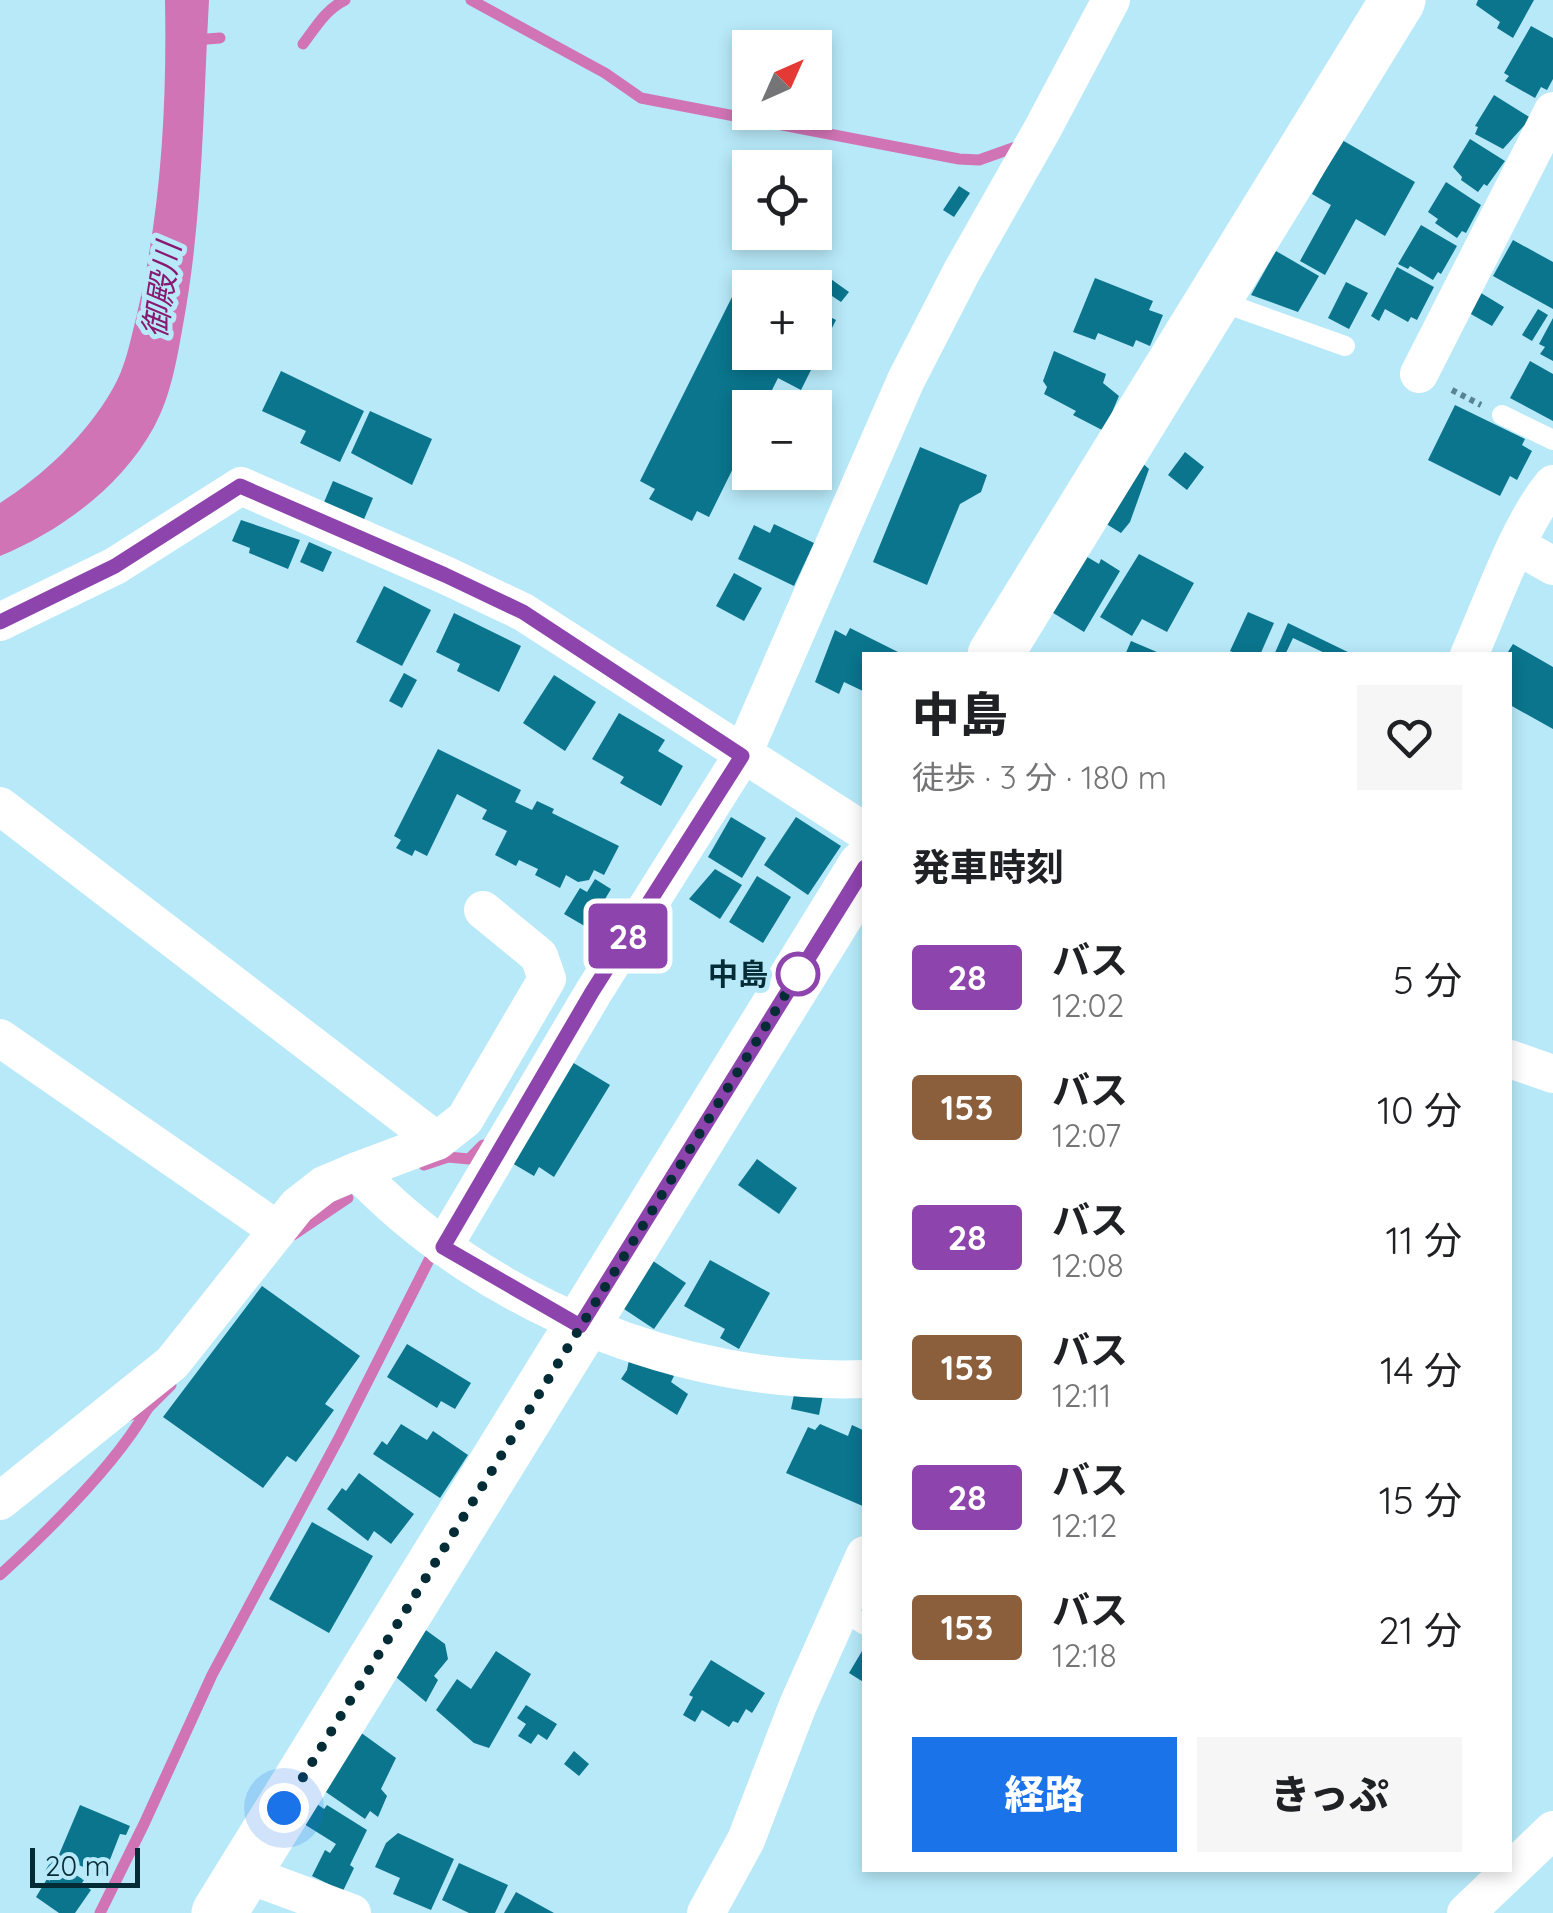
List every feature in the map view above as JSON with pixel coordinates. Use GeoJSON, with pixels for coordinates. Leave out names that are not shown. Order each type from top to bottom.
{"type":"FeatureCollection","features":[{"type":"Feature","properties":{"kind":"street"},"geometry":{"type":"LineString","coordinates":[[0,1500],[172,1363],[276,1229],[296,1206],[324,1184],[476,1136],[592,992],[742,756],[906,380],[1111,0]]}},
{"type":"Feature","properties":{"kind":"street"},"geometry":{"type":"LineString","coordinates":[[997,652],[1398,0]]}},
{"type":"Feature","properties":{"kind":"street"},"geometry":{"type":"LineString","coordinates":[[1419,374],[1553,111]]}},
{"type":"Feature","properties":{"kind":"street"},"geometry":{"type":"LineString","coordinates":[[1470,652],[1518,546],[1553,484]]}},
{"type":"Feature","properties":{"kind":"street"},"geometry":{"type":"LineString","coordinates":[[0,622],[115,566],[240,486],[523,612],[862,830]]}},
{"type":"Feature","properties":{"kind":"street"},"geometry":{"type":"LineString","coordinates":[[1518,546],[1553,566]]}},
{"type":"Feature","properties":{"kind":"street"},"geometry":{"type":"LineString","coordinates":[[0,806],[476,1136]]}},
{"type":"Feature","properties":{"kind":"street"},"geometry":{"type":"LineString","coordinates":[[352,1913],[232,1893],[862,872]]}},
{"type":"Feature","properties":{"kind":"street"},"geometry":{"type":"LineString","coordinates":[[443,1247],[476,1136],[547,979],[539,956],[483,910]]}},
{"type":"Feature","properties":{"kind":"street"},"geometry":{"type":"LineString","coordinates":[[0,1038],[276,1229]]}},
{"type":"Feature","properties":{"kind":"street"},"geometry":{"type":"LineString","coordinates":[[1512,1061],[1553,1074]]}},
{"type":"Feature","properties":{"kind":"street"},"geometry":{"type":"LineString","coordinates":[[357,1171],[388,1204],[443,1247],[580,1326],[687,1360],[758,1373],[862,1380]]}},
{"type":"Feature","properties":{"kind":"street"},"geometry":{"type":"LineString","coordinates":[[706,1913],[746,1840],[798,1705],[853,1617],[862,1570]]}},
{"type":"Feature","properties":{"kind":"street"},"geometry":{"type":"LineString","coordinates":[[1512,1869],[1553,1830]]}},
{"type":"Feature","properties":{"kind":"street"},"geometry":{"type":"LineString","coordinates":[[1466,1913],[1509,1872]]}},
{"type":"Feature","properties":{"kind":"lane"},"geometry":{"type":"LineString","coordinates":[[1214,299],[1345,346]]}},
{"type":"Feature","properties":{"kind":"lane"},"geometry":{"type":"LineString","coordinates":[[1502,415],[1553,440]]}},
{"type":"Feature","properties":{"kind":"water","name":"御殿川"},"geometry":{"type":"Polygon","coordinates":[[[165,0],[209,0],[195,244],[169,390],[141,448],[107,487],[67,520],[0,556],[0,503],[48,467],[77,438],[102,407],[127,355],[145,279],[157,200],[165,80],[165,0]]]}},
{"type":"Feature","properties":{"kind":"building"},"geometry":{"type":"Polygon","coordinates":[[[1478,0],[1534,0],[1513,38],[1497,28],[1500,22],[1476,5],[1478,0]]]}},
{"type":"Feature","properties":{"kind":"building"},"geometry":{"type":"Polygon","coordinates":[[[1531,26],[1553,38],[1553,79],[1547,90],[1541,87],[1535,98],[1505,81],[1509,76],[1504,73],[1531,26]]]}},
{"type":"Feature","properties":{"kind":"building"},"geometry":{"type":"Polygon","coordinates":[[[1494,95],[1531,118],[1503,149],[1475,134],[1475,126],[1494,95]]]}},
{"type":"Feature","properties":{"kind":"building"},"geometry":{"type":"Polygon","coordinates":[[[1470,139],[1505,161],[1478,192],[1461,180],[1453,167],[1470,139]]]}},
{"type":"Feature","properties":{"kind":"building"},"geometry":{"type":"Polygon","coordinates":[[[1342,140],[1415,182],[1385,236],[1356,219],[1325,275],[1300,261],[1331,205],[1312,194],[1342,140]]]}},
{"type":"Feature","properties":{"kind":"building"},"geometry":{"type":"Polygon","coordinates":[[[1446,182],[1481,205],[1466,233],[1462,231],[1457,238],[1435,223],[1438,219],[1428,212],[1446,182]]]}},
{"type":"Feature","properties":{"kind":"building"},"geometry":{"type":"Polygon","coordinates":[[[959,186],[970,193],[954,217],[943,210],[959,186]]]}},
{"type":"Feature","properties":{"kind":"building"},"geometry":{"type":"Polygon","coordinates":[[[1421,225],[1457,246],[1441,274],[1438,272],[1433,280],[1410,266],[1408,269],[1398,264],[1421,225]]]}},
{"type":"Feature","properties":{"kind":"building"},"geometry":{"type":"Polygon","coordinates":[[[1513,240],[1553,262],[1553,309],[1493,276],[1513,240]]]}},
{"type":"Feature","properties":{"kind":"building"},"geometry":{"type":"Polygon","coordinates":[[[1276,251],[1319,276],[1298,312],[1251,295],[1276,251]]]}},
{"type":"Feature","properties":{"kind":"building"},"geometry":{"type":"Polygon","coordinates":[[[1397,267],[1434,287],[1417,320],[1411,317],[1408,322],[1385,309],[1379,321],[1371,316],[1397,267]]]}},
{"type":"Feature","properties":{"kind":"building"},"geometry":{"type":"Polygon","coordinates":[[[1095,278],[1153,301],[1149,310],[1163,315],[1150,346],[1136,340],[1133,347],[1098,333],[1095,340],[1073,332],[1095,278]]]}},
{"type":"Feature","properties":{"kind":"building"},"geometry":{"type":"Polygon","coordinates":[[[832,280],[849,292],[841,302],[832,296],[832,280]]]}},
{"type":"Feature","properties":{"kind":"building"},"geometry":{"type":"Polygon","coordinates":[[[1346,282],[1368,293],[1349,329],[1328,318],[1346,282]]]}},
{"type":"Feature","properties":{"kind":"building"},"geometry":{"type":"Polygon","coordinates":[[[1481,293],[1504,307],[1492,326],[1469,313],[1481,293]]]}},
{"type":"Feature","properties":{"kind":"building"},"geometry":{"type":"Polygon","coordinates":[[[732,297],[732,370],[811,370],[801,390],[778,378],[772,390],[732,390],[732,470],[709,517],[697,511],[692,521],[649,499],[655,489],[640,481],[732,297]]]}},
{"type":"Feature","properties":{"kind":"building"},"geometry":{"type":"Polygon","coordinates":[[[1538,309],[1548,315],[1532,341],[1522,335],[1538,309]]]}},
{"type":"Feature","properties":{"kind":"building"},"geometry":{"type":"Polygon","coordinates":[[[1553,318],[1553,361],[1540,354],[1545,347],[1539,344],[1553,318]]]}},
{"type":"Feature","properties":{"kind":"building"},"geometry":{"type":"Polygon","coordinates":[[[1054,351],[1106,374],[1103,383],[1119,396],[1104,431],[1044,394],[1047,387],[1043,381],[1054,351]]]}},
{"type":"Feature","properties":{"kind":"building"},"geometry":{"type":"Polygon","coordinates":[[[1530,361],[1553,374],[1553,421],[1510,398],[1530,361]]]}},
{"type":"Feature","properties":{"kind":"building"},"geometry":{"type":"Polygon","coordinates":[[[281,371],[364,411],[340,462],[300,443],[306,431],[262,411],[281,371]]]}},
{"type":"Feature","properties":{"kind":"building"},"geometry":{"type":"Polygon","coordinates":[[[1455,405],[1525,439],[1522,445],[1532,451],[1517,480],[1510,476],[1500,496],[1428,460],[1455,405]]]}},
{"type":"Feature","properties":{"kind":"building"},"geometry":{"type":"Polygon","coordinates":[[[370,411],[432,439],[412,485],[351,453],[370,411]]]}},
{"type":"Feature","properties":{"kind":"building"},"geometry":{"type":"Polygon","coordinates":[[[920,447],[987,475],[981,492],[960,504],[927,585],[873,562],[920,447]]]}},
{"type":"Feature","properties":{"kind":"building"},"geometry":{"type":"Polygon","coordinates":[[[1185,452],[1204,467],[1187,490],[1168,475],[1185,452]]]}},
{"type":"Feature","properties":{"kind":"building"},"geometry":{"type":"Polygon","coordinates":[[[1140,461],[1149,469],[1130,522],[1121,533],[1103,522],[1140,461]]]}},
{"type":"Feature","properties":{"kind":"building"},"geometry":{"type":"Polygon","coordinates":[[[333,481],[373,498],[362,524],[322,507],[333,481]]]}},
{"type":"Feature","properties":{"kind":"building"},"geometry":{"type":"Polygon","coordinates":[[[241,520],[300,540],[288,569],[249,553],[250,548],[232,541],[241,520]]]}},
{"type":"Feature","properties":{"kind":"building"},"geometry":{"type":"Polygon","coordinates":[[[774,524],[814,543],[794,586],[738,559],[754,525],[770,533],[774,524]]]}},
{"type":"Feature","properties":{"kind":"building"},"geometry":{"type":"Polygon","coordinates":[[[309,542],[332,552],[323,572],[300,562],[309,542]]]}},
{"type":"Feature","properties":{"kind":"building"},"geometry":{"type":"Polygon","coordinates":[[[1139,554],[1194,583],[1167,632],[1142,619],[1132,636],[1100,617],[1139,554]]]}},
{"type":"Feature","properties":{"kind":"building"},"geometry":{"type":"Polygon","coordinates":[[[1084,555],[1099,564],[1101,559],[1120,571],[1084,632],[1050,611],[1084,555]]]}},
{"type":"Feature","properties":{"kind":"building"},"geometry":{"type":"Polygon","coordinates":[[[734,573],[762,588],[744,621],[716,606],[734,573]]]}},
{"type":"Feature","properties":{"kind":"building"},"geometry":{"type":"Polygon","coordinates":[[[384,586],[431,610],[402,666],[356,642],[384,586]]]}},
{"type":"Feature","properties":{"kind":"building"},"geometry":{"type":"Polygon","coordinates":[[[1248,612],[1274,623],[1261,652],[1230,651],[1248,612]]]}},
{"type":"Feature","properties":{"kind":"building"},"geometry":{"type":"Polygon","coordinates":[[[454,613],[521,646],[499,692],[457,671],[460,664],[436,652],[454,613]]]}},
{"type":"Feature","properties":{"kind":"building"},"geometry":{"type":"Polygon","coordinates":[[[1288,623],[1348,652],[1323,652],[1293,638],[1286,652],[1275,652],[1288,623]]]}},
{"type":"Feature","properties":{"kind":"building"},"geometry":{"type":"Polygon","coordinates":[[[850,628],[898,652],[862,652],[862,691],[844,682],[839,694],[815,682],[835,630],[846,636],[850,628]]]}},
{"type":"Feature","properties":{"kind":"building"},"geometry":{"type":"Polygon","coordinates":[[[1131,641],[1157,652],[1126,652],[1131,641]]]}},
{"type":"Feature","properties":{"kind":"building"},"geometry":{"type":"Polygon","coordinates":[[[1513,644],[1553,667],[1553,729],[1512,706],[1512,652],[1508,652],[1513,644]]]}},
{"type":"Feature","properties":{"kind":"building"},"geometry":{"type":"Polygon","coordinates":[[[404,673],[417,680],[402,708],[389,701],[404,673]]]}},
{"type":"Feature","properties":{"kind":"building"},"geometry":{"type":"Polygon","coordinates":[[[554,675],[596,702],[565,751],[523,723],[554,675]]]}},
{"type":"Feature","properties":{"kind":"building"},"geometry":{"type":"Polygon","coordinates":[[[619,713],[665,740],[658,751],[683,766],[661,806],[620,783],[624,777],[592,759],[619,713]]]}},
{"type":"Feature","properties":{"kind":"building"},"geometry":{"type":"Polygon","coordinates":[[[438,749],[521,790],[515,802],[532,810],[537,801],[554,809],[552,813],[619,846],[604,875],[594,870],[589,880],[578,882],[566,875],[560,888],[535,875],[538,869],[519,860],[516,866],[495,855],[507,831],[482,819],[487,810],[457,794],[427,856],[415,850],[412,856],[396,848],[401,840],[394,836],[438,749]]]}},
{"type":"Feature","properties":{"kind":"building"},"geometry":{"type":"Polygon","coordinates":[[[731,817],[766,838],[742,878],[708,857],[731,817]]]}},
{"type":"Feature","properties":{"kind":"building"},"geometry":{"type":"Polygon","coordinates":[[[796,817],[841,846],[808,895],[764,865],[796,817]]]}},
{"type":"Feature","properties":{"kind":"building"},"geometry":{"type":"Polygon","coordinates":[[[715,869],[742,885],[720,919],[689,899],[715,869]]]}},
{"type":"Feature","properties":{"kind":"building"},"geometry":{"type":"Polygon","coordinates":[[[757,876],[791,897],[763,943],[729,922],[757,876]]]}},
{"type":"Feature","properties":{"kind":"building"},"geometry":{"type":"Polygon","coordinates":[[[595,879],[611,889],[588,928],[564,914],[580,888],[587,892],[595,879]]]}},
{"type":"Feature","properties":{"kind":"building"},"geometry":{"type":"Polygon","coordinates":[[[572,1062],[610,1085],[554,1177],[539,1167],[534,1176],[505,1159],[572,1062]]]}},
{"type":"Feature","properties":{"kind":"building"},"geometry":{"type":"Polygon","coordinates":[[[757,1159],[797,1188],[779,1214],[738,1185],[757,1159]]]}},
{"type":"Feature","properties":{"kind":"building"},"geometry":{"type":"Polygon","coordinates":[[[710,1260],[770,1293],[739,1349],[720,1338],[725,1329],[684,1306],[710,1260]]]}},
{"type":"Feature","properties":{"kind":"building"},"geometry":{"type":"Polygon","coordinates":[[[653,1261],[686,1283],[654,1329],[621,1307],[653,1261]]]}},
{"type":"Feature","properties":{"kind":"building"},"geometry":{"type":"Polygon","coordinates":[[[262,1286],[360,1356],[325,1404],[334,1410],[296,1462],[287,1456],[263,1488],[163,1417],[262,1286]]]}},
{"type":"Feature","properties":{"kind":"building"},"geometry":{"type":"Polygon","coordinates":[[[407,1344],[471,1383],[455,1409],[441,1401],[437,1408],[387,1377],[407,1344]]]}},
{"type":"Feature","properties":{"kind":"building"},"geometry":{"type":"Polygon","coordinates":[[[631,1350],[674,1376],[671,1382],[688,1394],[677,1415],[621,1379],[631,1350]]]}},
{"type":"Feature","properties":{"kind":"building"},"geometry":{"type":"Polygon","coordinates":[[[795,1390],[823,1395],[819,1415],[791,1409],[795,1390]]]}},
{"type":"Feature","properties":{"kind":"building"},"geometry":{"type":"Polygon","coordinates":[[[401,1424],[427,1440],[433,1431],[468,1455],[440,1498],[373,1454],[382,1441],[387,1445],[401,1424]]]}},
{"type":"Feature","properties":{"kind":"building"},"geometry":{"type":"Polygon","coordinates":[[[820,1424],[848,1436],[852,1425],[862,1430],[862,1506],[786,1473],[808,1427],[815,1430],[820,1424]]]}},
{"type":"Feature","properties":{"kind":"building"},"geometry":{"type":"Polygon","coordinates":[[[359,1473],[414,1514],[391,1544],[374,1531],[368,1541],[327,1509],[359,1473]]]}},
{"type":"Feature","properties":{"kind":"building"},"geometry":{"type":"Polygon","coordinates":[[[312,1522],[373,1556],[329,1633],[269,1599],[312,1522]]]}},
{"type":"Feature","properties":{"kind":"building"},"geometry":{"type":"Polygon","coordinates":[[[423,1628],[445,1644],[448,1659],[434,1676],[438,1680],[426,1702],[391,1673],[423,1628]]]}},
{"type":"Feature","properties":{"kind":"building"},"geometry":{"type":"Polygon","coordinates":[[[496,1651],[531,1674],[489,1748],[474,1743],[436,1710],[457,1679],[471,1689],[496,1651]]]}},
{"type":"Feature","properties":{"kind":"building"},"geometry":{"type":"Polygon","coordinates":[[[862,1651],[862,1681],[849,1673],[862,1651]]]}},
{"type":"Feature","properties":{"kind":"building"},"geometry":{"type":"Polygon","coordinates":[[[711,1660],[765,1693],[752,1713],[746,1709],[738,1723],[733,1721],[729,1727],[702,1710],[695,1722],[683,1715],[693,1697],[689,1695],[711,1660]]]}},
{"type":"Feature","properties":{"kind":"building"},"geometry":{"type":"Polygon","coordinates":[[[526,1705],[557,1724],[547,1740],[538,1734],[531,1744],[518,1736],[526,1724],[517,1718],[526,1705]]]}},
{"type":"Feature","properties":{"kind":"building"},"geometry":{"type":"Polygon","coordinates":[[[360,1732],[396,1758],[381,1789],[387,1796],[378,1817],[370,1811],[365,1819],[323,1790],[360,1732]]]}},
{"type":"Feature","properties":{"kind":"building"},"geometry":{"type":"Polygon","coordinates":[[[574,1751],[589,1764],[579,1776],[564,1764],[574,1751]]]}},
{"type":"Feature","properties":{"kind":"building"},"geometry":{"type":"Polygon","coordinates":[[[317,1804],[324,1809],[327,1805],[367,1830],[350,1865],[354,1868],[343,1891],[312,1876],[325,1850],[330,1853],[336,1844],[304,1824],[317,1804]]]}},
{"type":"Feature","properties":{"kind":"building"},"geometry":{"type":"Polygon","coordinates":[[[80,1805],[130,1826],[126,1835],[120,1834],[104,1875],[58,1857],[80,1805]]]}},
{"type":"Feature","properties":{"kind":"building"},"geometry":{"type":"Polygon","coordinates":[[[398,1833],[454,1859],[431,1910],[393,1894],[400,1878],[375,1867],[386,1843],[398,1833]]]}},
{"type":"Feature","properties":{"kind":"building"},"geometry":{"type":"Polygon","coordinates":[[[52,1860],[84,1880],[82,1883],[91,1890],[75,1913],[59,1913],[36,1897],[50,1874],[45,1871],[52,1860]]]}},
{"type":"Feature","properties":{"kind":"building"},"geometry":{"type":"Polygon","coordinates":[[[459,1863],[508,1885],[495,1913],[469,1913],[442,1900],[459,1863]]]}},
{"type":"Feature","properties":{"kind":"building"},"geometry":{"type":"Polygon","coordinates":[[[516,1892],[554,1913],[504,1913],[516,1892]]]}},
{"type":"Feature","properties":{"kind":"waterway"},"geometry":{"type":"LineString","coordinates":[[303,44],[326,14],[345,0]]}},
{"type":"Feature","properties":{"kind":"waterway"},"geometry":{"type":"LineString","coordinates":[[471,0],[605,73],[641,98],[959,159],[979,160],[1021,145]]}},
{"type":"Feature","properties":{"kind":"waterway"},"geometry":{"type":"LineString","coordinates":[[194,40],[220,38]]}},
{"type":"Feature","properties":{"kind":"waterway"},"geometry":{"type":"LineString","coordinates":[[424,1165],[448,1157],[469,1159],[483,1145]]}},
{"type":"Feature","properties":{"kind":"waterway"},"geometry":{"type":"LineString","coordinates":[[293,1235],[348,1198]]}},
{"type":"Feature","properties":{"kind":"waterway"},"geometry":{"type":"LineString","coordinates":[[100,1913],[212,1675],[429,1260]]}},
{"type":"Feature","properties":{"kind":"waterway"},"geometry":{"type":"LineString","coordinates":[[131,1415],[148,1408],[171,1385]]}},
{"type":"Feature","properties":{"kind":"waterway"},"geometry":{"type":"LineString","coordinates":[[0,1575],[100,1474],[148,1408]]}},
{"type":"Feature","properties":{"kind":"bus line","name":"28"},"geometry":{"type":"LineString","coordinates":[[0,622],[115,566],[240,486],[523,612],[742,756],[592,992],[443,1247],[580,1326],[862,872]]}},
{"type":"Feature","properties":{"kind":"place","name":"中島"},"geometry":{"type":"Point","coordinates":[798,974]}},
{"type":"Feature","properties":{"kind":"route"},"geometry":{"type":"LineString","coordinates":[[284,1808],[798,974]]}}]}
